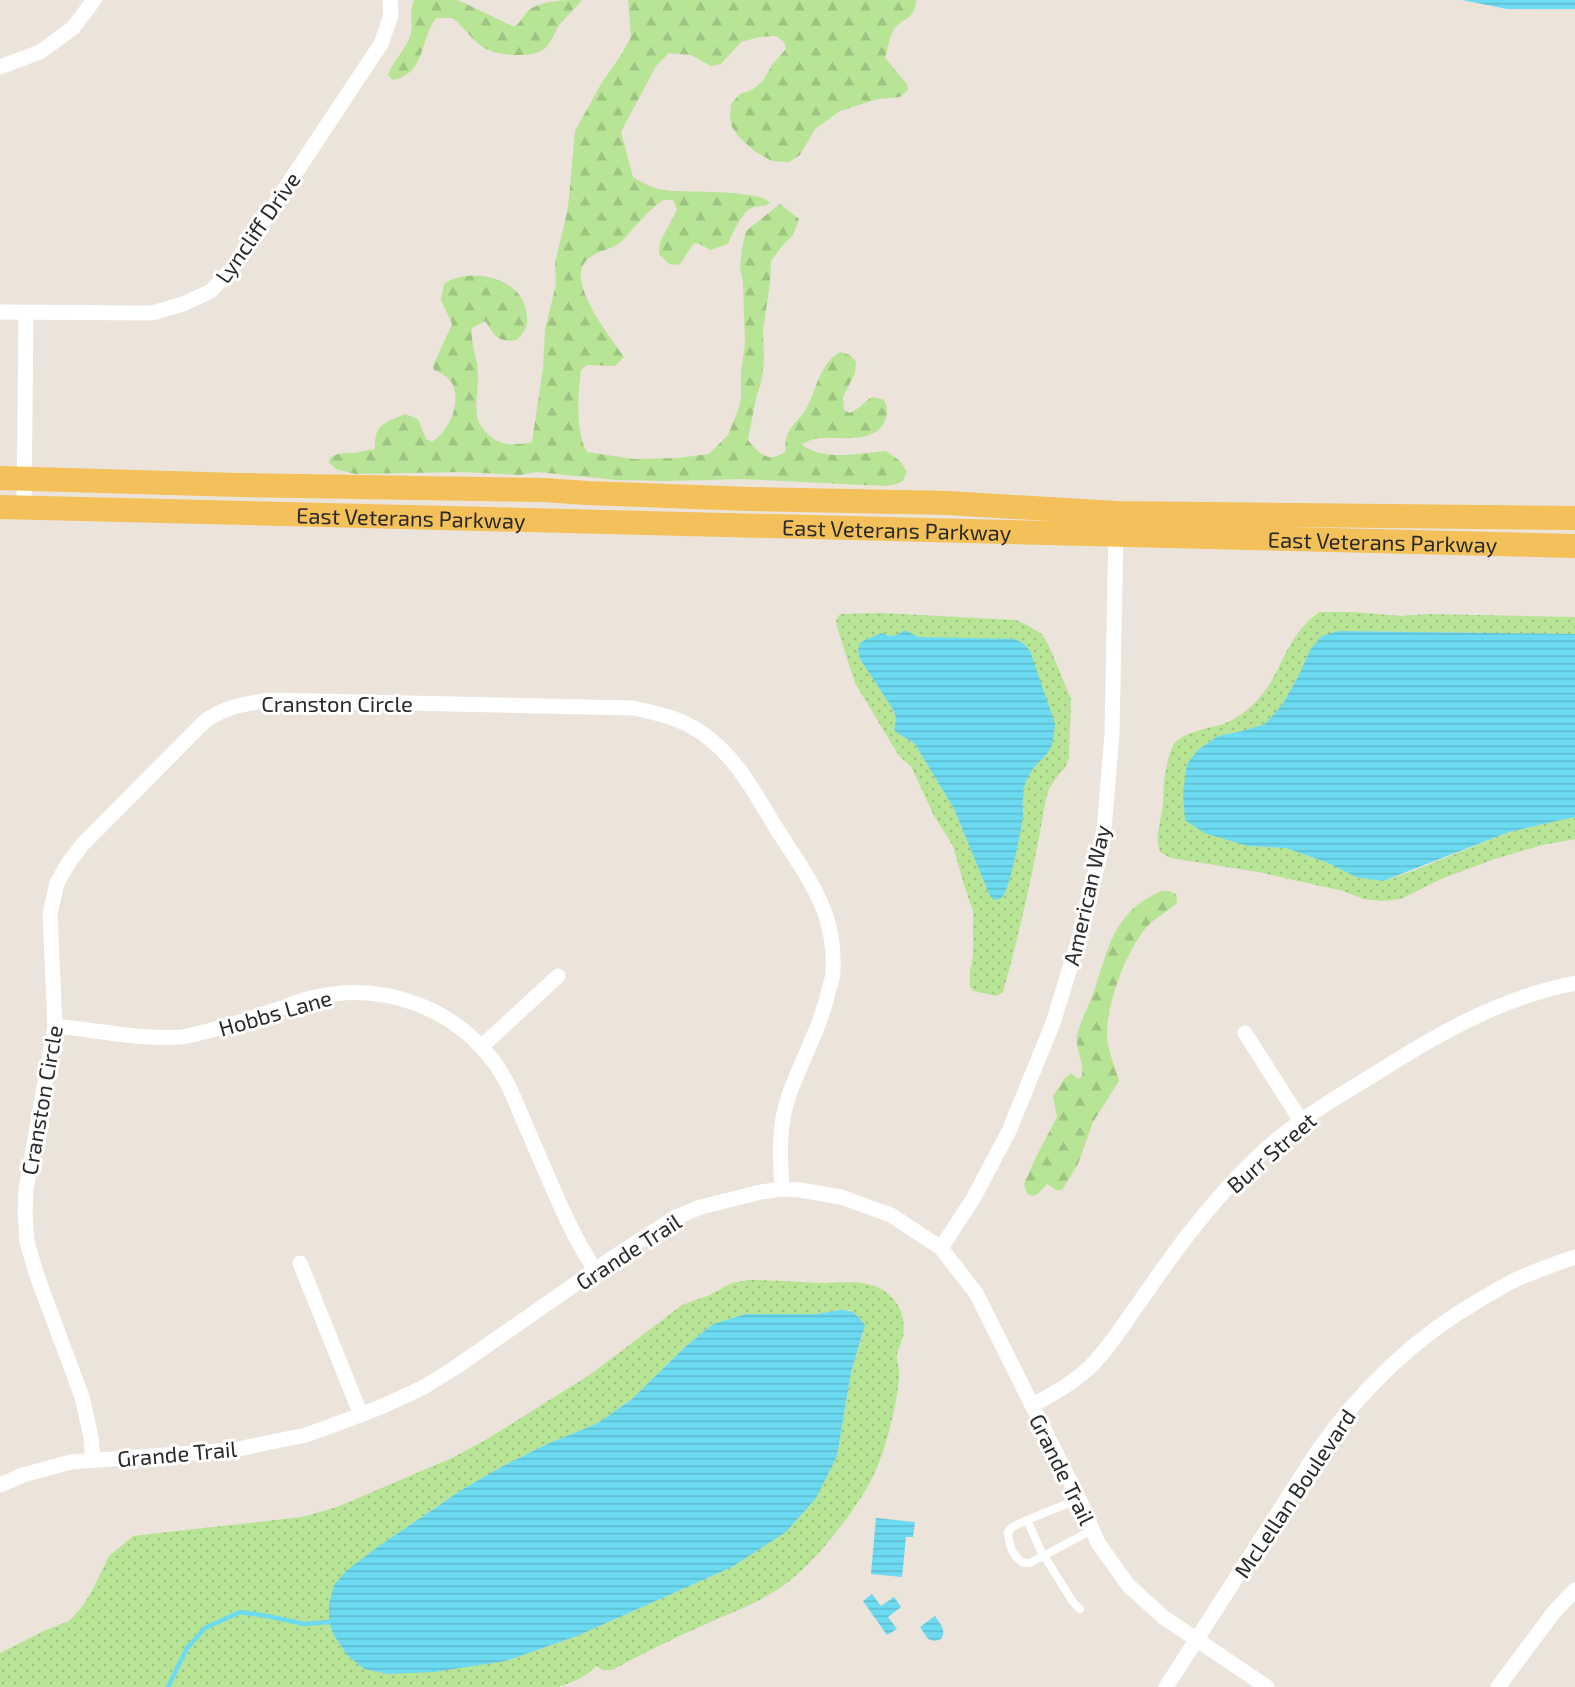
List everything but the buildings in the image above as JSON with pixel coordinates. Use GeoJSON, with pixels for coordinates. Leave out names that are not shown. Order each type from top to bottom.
{"type":"FeatureCollection","features":[{"type":"Feature","properties":{"kind":"main road","name":"East Veterans Parkway"},"geometry":{"type":"LineString","coordinates":[[0,478],[544,490],[948,503],[1116,524],[1575,546]]}},
{"type":"Feature","properties":{"kind":"main road","name":"East Veterans Parkway"},"geometry":{"type":"LineString","coordinates":[[0,507],[218,514],[1116,524],[1575,518]]}},
{"type":"Feature","properties":{"kind":"street"},"geometry":{"type":"LineString","coordinates":[[0,67],[40,52],[73,28],[94,0]]}},
{"type":"Feature","properties":{"kind":"street","name":"Lyncliff Drive"},"geometry":{"type":"LineString","coordinates":[[0,312],[152,313],[211,291],[233,267],[381,44],[391,15],[390,0]]}},
{"type":"Feature","properties":{"kind":"street"},"geometry":{"type":"LineString","coordinates":[[24,508],[26,313]]}},
{"type":"Feature","properties":{"kind":"street","name":"American Way"},"geometry":{"type":"LineString","coordinates":[[941,1248],[973,1199],[1009,1131],[1053,1023],[1081,932],[1103,842],[1112,734],[1116,524]]}},
{"type":"Feature","properties":{"kind":"street","name":"Cranston Circle"},"geometry":{"type":"LineString","coordinates":[[93,1460],[91,1437],[82,1397],[37,1276],[27,1242],[26,1189],[55,1026],[50,914],[57,883],[64,867],[83,844],[209,718],[235,705],[269,699],[633,708],[669,716],[692,726],[711,739],[736,764],[809,879],[830,928],[833,973],[823,1013],[788,1098],[782,1125],[780,1142],[782,1189]]}},
{"type":"Feature","properties":{"kind":"street"},"geometry":{"type":"LineString","coordinates":[[482,1047],[558,976]]}},
{"type":"Feature","properties":{"kind":"street","name":"Burr Street"},"geometry":{"type":"LineString","coordinates":[[1032,1405],[1068,1384],[1092,1365],[1107,1348],[1190,1231],[1210,1207],[1253,1161],[1301,1121],[1401,1057],[1480,1013],[1542,991],[1575,983]]}},
{"type":"Feature","properties":{"kind":"street","name":"Hobbs Lane"},"geometry":{"type":"LineString","coordinates":[[55,1026],[139,1038],[183,1037],[231,1025],[317,997],[362,992],[400,998],[424,1006],[442,1016],[482,1047],[495,1063],[506,1082],[574,1236],[595,1270]]}},
{"type":"Feature","properties":{"kind":"street"},"geometry":{"type":"LineString","coordinates":[[1245,1033],[1301,1121]]}},
{"type":"Feature","properties":{"kind":"street","name":"Grande Trail"},"geometry":{"type":"LineString","coordinates":[[0,1485],[23,1475],[71,1462],[233,1450],[306,1435],[361,1415],[424,1387],[456,1367],[595,1270],[676,1217],[701,1207],[761,1192],[782,1189],[800,1190],[841,1197],[891,1215],[941,1248],[976,1293],[1079,1499],[1098,1543],[1128,1585],[1163,1617],[1267,1687]]}},
{"type":"Feature","properties":{"kind":"street","name":"McLellan Boulevard"},"geometry":{"type":"LineString","coordinates":[[1166,1687],[1318,1451],[1363,1394],[1402,1355],[1456,1313],[1513,1281],[1575,1257]]}},
{"type":"Feature","properties":{"kind":"street"},"geometry":{"type":"LineString","coordinates":[[300,1263],[361,1415]]}},
{"type":"Feature","properties":{"kind":"street"},"geometry":{"type":"LineString","coordinates":[[1498,1687],[1554,1612],[1575,1590]]}},
{"type":"Feature","properties":{"kind":"lane"},"geometry":{"type":"LineString","coordinates":[[1079,1499],[1012,1527],[1008,1533],[1009,1545],[1017,1558],[1023,1563],[1030,1563],[1092,1530]]}},
{"type":"Feature","properties":{"kind":"lane"},"geometry":{"type":"LineString","coordinates":[[1027,1521],[1044,1554],[1073,1602],[1080,1609]]}},
{"type":"Feature","properties":{"kind":"green space"},"geometry":{"type":"Polygon","coordinates":[[[414,0],[458,0],[514,27],[530,9],[536,6],[555,1],[582,0],[560,24],[544,49],[528,54],[502,54],[492,51],[479,44],[453,18],[436,18],[417,63],[404,76],[393,80],[388,75],[409,39],[414,0]]]}},
{"type":"Feature","properties":{"kind":"green space"},"geometry":{"type":"Polygon","coordinates":[[[628,0],[916,0],[911,15],[892,33],[885,58],[907,84],[908,90],[900,97],[878,99],[840,111],[815,129],[800,155],[789,162],[772,161],[754,151],[738,136],[732,127],[730,117],[731,104],[740,94],[752,90],[763,81],[772,65],[786,49],[784,42],[776,36],[759,37],[741,42],[721,64],[711,66],[691,55],[669,53],[656,66],[621,132],[633,177],[659,189],[752,195],[770,203],[748,210],[728,244],[710,250],[694,243],[679,265],[669,264],[659,254],[660,242],[677,210],[673,200],[664,200],[650,211],[621,242],[595,254],[586,261],[581,270],[581,282],[586,295],[601,324],[624,357],[615,366],[587,365],[581,370],[578,401],[579,423],[587,452],[634,459],[677,458],[709,454],[728,435],[741,399],[741,373],[745,343],[743,283],[740,267],[742,248],[746,231],[780,204],[799,219],[793,235],[771,261],[763,330],[762,379],[748,440],[765,456],[774,457],[786,451],[785,444],[790,430],[809,404],[827,364],[840,352],[850,355],[856,362],[855,373],[843,397],[844,410],[850,413],[872,397],[883,399],[887,408],[886,417],[882,426],[875,433],[866,436],[814,439],[801,444],[810,450],[831,455],[886,451],[900,461],[907,472],[903,481],[885,486],[741,479],[617,480],[537,472],[520,475],[462,472],[356,474],[338,470],[329,463],[330,458],[339,454],[375,449],[376,434],[382,425],[405,414],[418,419],[426,439],[432,442],[444,431],[452,417],[455,393],[451,382],[434,370],[433,366],[452,324],[441,300],[444,284],[467,276],[492,278],[504,283],[514,289],[522,299],[527,322],[517,340],[510,341],[497,337],[485,321],[472,328],[478,372],[476,410],[480,424],[495,440],[506,444],[532,442],[543,368],[545,330],[556,284],[555,263],[569,198],[575,131],[631,37],[628,0]]]}},
{"type":"Feature","properties":{"kind":"green space"},"geometry":{"type":"Polygon","coordinates":[[[1320,612],[1402,616],[1428,614],[1575,617],[1575,634],[1339,631],[1310,650],[1282,705],[1265,724],[1218,736],[1198,750],[1187,764],[1248,846],[1286,848],[1328,863],[1356,877],[1383,881],[1509,832],[1575,817],[1575,839],[1542,845],[1492,860],[1441,879],[1401,899],[1382,901],[1363,899],[1343,891],[1258,872],[1171,858],[1160,852],[1158,834],[1168,760],[1173,745],[1189,734],[1228,722],[1253,705],[1275,675],[1292,641],[1320,612]]]}},
{"type":"Feature","properties":{"kind":"green space"},"geometry":{"type":"Polygon","coordinates":[[[882,613],[1016,620],[1042,634],[1071,699],[1069,758],[1065,768],[1049,789],[1046,798],[1016,944],[1003,992],[997,996],[974,991],[970,987],[973,911],[953,846],[933,814],[911,766],[899,756],[855,683],[837,627],[836,621],[840,614],[882,613]],[[882,633],[860,659],[894,711],[896,719],[894,730],[915,744],[954,809],[990,896],[1004,895],[1023,817],[1022,795],[1027,777],[1046,755],[950,638],[918,637],[910,634],[889,636],[882,633]]]}},
{"type":"Feature","properties":{"kind":"green space"},"geometry":{"type":"Polygon","coordinates":[[[1161,891],[1176,894],[1177,903],[1148,926],[1138,940],[1130,952],[1113,995],[1107,1037],[1119,1081],[1093,1122],[1078,1164],[1062,1190],[1056,1190],[1047,1184],[1038,1194],[1033,1196],[1027,1194],[1024,1184],[1057,1117],[1053,1096],[1071,1073],[1078,1079],[1082,1076],[1077,1035],[1109,945],[1122,921],[1132,910],[1161,891]]]}},
{"type":"Feature","properties":{"kind":"green space"},"geometry":{"type":"Polygon","coordinates":[[[748,1280],[868,1284],[883,1290],[894,1299],[904,1323],[903,1337],[897,1354],[899,1374],[894,1410],[885,1445],[872,1479],[842,1525],[817,1555],[784,1585],[763,1598],[670,1640],[612,1670],[603,1670],[596,1666],[583,1677],[558,1687],[0,1687],[0,1653],[69,1621],[91,1593],[109,1556],[133,1536],[302,1517],[337,1507],[452,1458],[484,1441],[591,1374],[682,1305],[710,1295],[732,1283],[748,1280]],[[850,1310],[816,1314],[746,1314],[713,1324],[685,1347],[632,1399],[598,1423],[547,1444],[501,1467],[463,1489],[379,1546],[329,1622],[333,1634],[347,1655],[364,1669],[388,1674],[506,1661],[577,1636],[732,1567],[786,1532],[837,1456],[851,1372],[863,1334],[850,1310]]]}},
{"type":"Feature","properties":{"kind":"water"},"geometry":{"type":"Polygon","coordinates":[[[1462,0],[1575,0],[1575,9],[1507,9],[1462,0]]]}},
{"type":"Feature","properties":{"kind":"water"},"geometry":{"type":"Polygon","coordinates":[[[905,630],[918,637],[1015,639],[1030,651],[1055,724],[1054,736],[1050,750],[1031,772],[1025,784],[1023,816],[1015,858],[1006,891],[999,899],[994,900],[990,896],[954,809],[915,744],[894,730],[896,719],[894,711],[860,659],[858,650],[860,643],[882,633],[889,636],[897,635],[905,630]]]}},
{"type":"Feature","properties":{"kind":"water"},"geometry":{"type":"Polygon","coordinates":[[[1339,631],[1575,634],[1575,817],[1509,832],[1383,881],[1356,877],[1328,863],[1286,848],[1248,846],[1204,833],[1185,820],[1183,794],[1187,764],[1198,750],[1218,736],[1265,724],[1282,705],[1310,650],[1322,636],[1339,631]]]}},
{"type":"Feature","properties":{"kind":"water"},"geometry":{"type":"Polygon","coordinates":[[[840,1310],[854,1313],[865,1325],[851,1372],[837,1456],[816,1498],[786,1532],[732,1567],[577,1636],[506,1661],[434,1672],[388,1674],[364,1669],[347,1655],[333,1634],[329,1622],[329,1604],[334,1585],[347,1570],[379,1546],[463,1489],[501,1467],[547,1444],[598,1423],[632,1399],[685,1347],[713,1324],[746,1314],[816,1314],[840,1310]]]}},
{"type":"Feature","properties":{"kind":"water"},"geometry":{"type":"Polygon","coordinates":[[[876,1518],[915,1522],[913,1537],[906,1537],[902,1577],[871,1574],[876,1518]]]}},
{"type":"Feature","properties":{"kind":"water"},"geometry":{"type":"Polygon","coordinates":[[[872,1594],[881,1606],[894,1597],[901,1607],[888,1617],[897,1629],[887,1635],[863,1601],[872,1594]]]}},
{"type":"Feature","properties":{"kind":"water"},"geometry":{"type":"Polygon","coordinates":[[[935,1616],[942,1627],[943,1636],[935,1641],[928,1639],[920,1627],[935,1616]]]}},
{"type":"Feature","properties":{"kind":"waterway"},"geometry":{"type":"LineString","coordinates":[[168,1687],[187,1648],[205,1628],[240,1612],[304,1624],[329,1622]]}}]}
